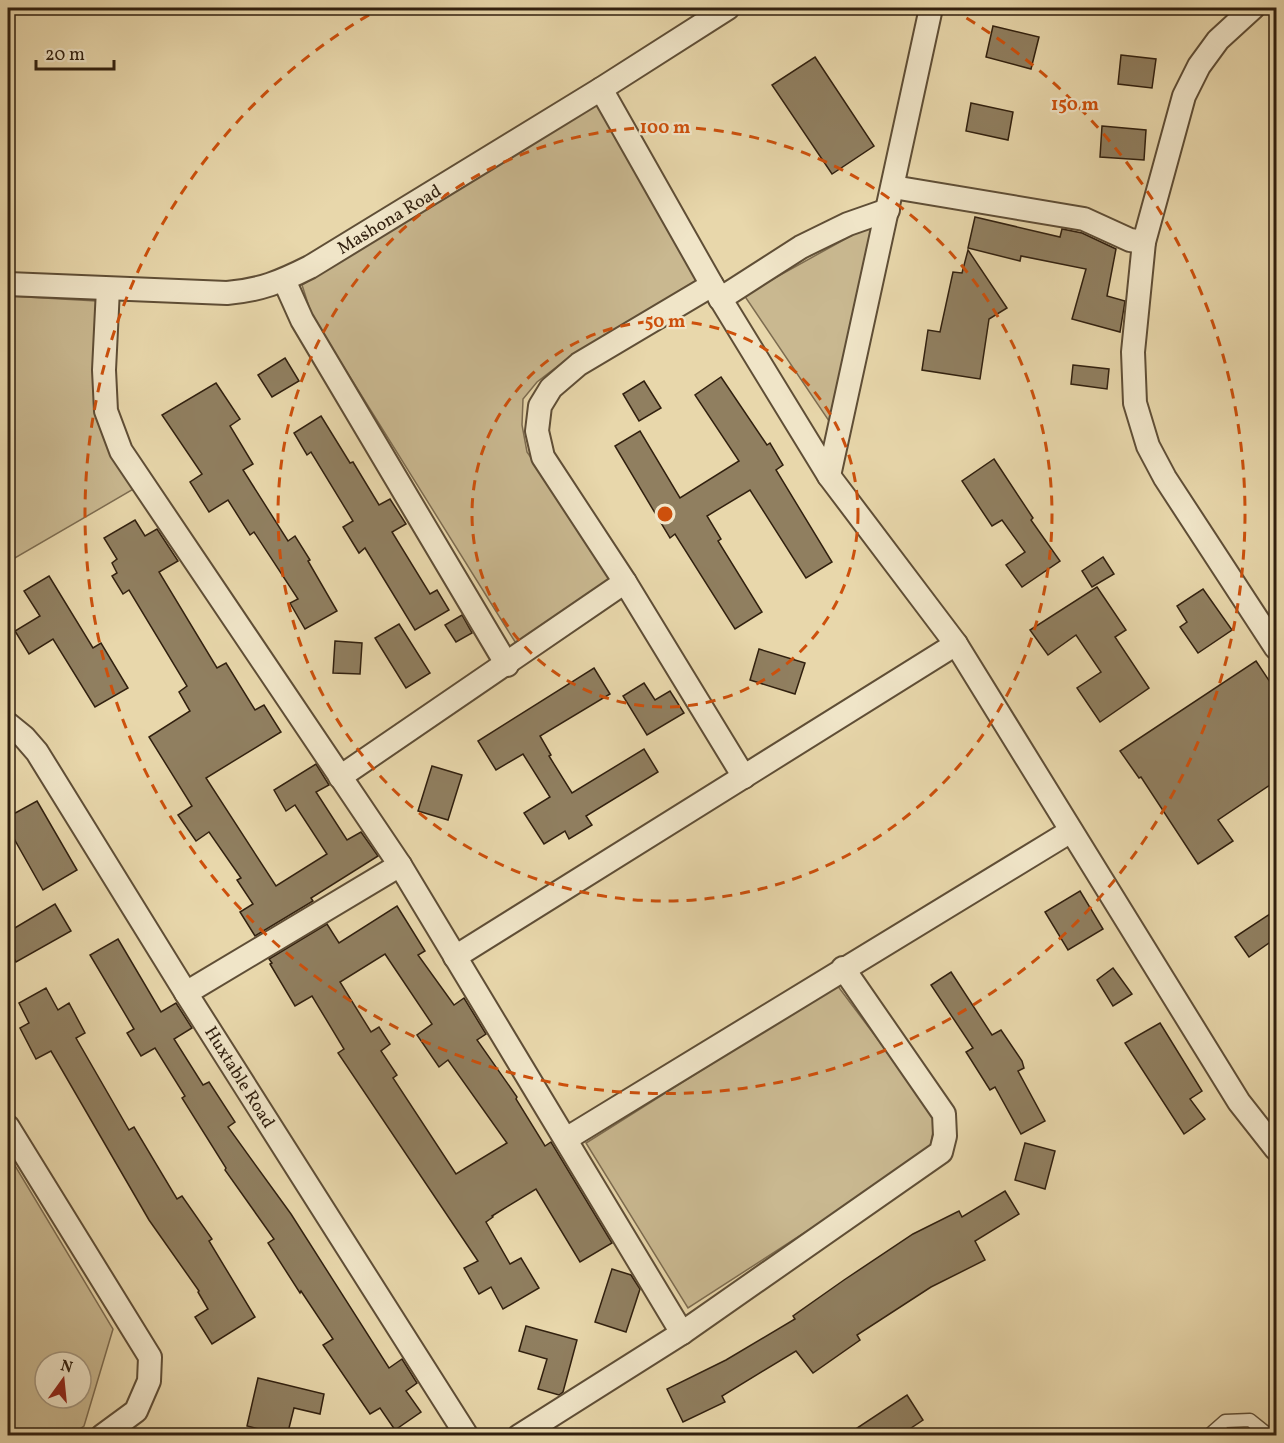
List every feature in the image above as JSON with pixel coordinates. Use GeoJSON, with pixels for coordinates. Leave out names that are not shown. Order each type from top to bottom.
{"type":"FeatureCollection","features":[{"type":"Feature","properties":{"kind":"street","name":"Mashona Road"},"geometry":{"type":"LineString","coordinates":[[8,284],[227,292],[253,291],[284,280],[310,267],[602,89],[728,8]]}},
{"type":"Feature","properties":{"kind":"street"},"geometry":{"type":"LineString","coordinates":[[829,476],[931,8]]}},
{"type":"Feature","properties":{"kind":"street"},"geometry":{"type":"LineString","coordinates":[[1253,8],[1218,40],[1199,66],[1184,96],[1144,242],[1133,352],[1135,404],[1148,446],[1165,478],[1276,648]]}},
{"type":"Feature","properties":{"kind":"street"},"geometry":{"type":"LineString","coordinates":[[602,89],[716,292],[829,476],[956,644],[1239,1102],[1276,1149]]}},
{"type":"Feature","properties":{"kind":"street"},"geometry":{"type":"LineString","coordinates":[[893,187],[1084,219],[1130,240],[1144,242]]}},
{"type":"Feature","properties":{"kind":"street"},"geometry":{"type":"LineString","coordinates":[[744,777],[625,582],[543,457],[537,431],[540,406],[551,388],[579,364],[801,247],[848,224],[888,210]]}},
{"type":"Feature","properties":{"kind":"street"},"geometry":{"type":"LineString","coordinates":[[284,280],[302,320],[507,665]]}},
{"type":"Feature","properties":{"kind":"street"},"geometry":{"type":"LineString","coordinates":[[108,289],[104,370],[106,411],[121,451],[399,865],[682,1333]]}},
{"type":"Feature","properties":{"kind":"street"},"geometry":{"type":"LineString","coordinates":[[340,777],[507,665],[625,582]]}},
{"type":"Feature","properties":{"kind":"street"},"geometry":{"type":"LineString","coordinates":[[455,957],[956,644]]}},
{"type":"Feature","properties":{"kind":"street","name":"Huxtable Road"},"geometry":{"type":"LineString","coordinates":[[8,724],[38,752],[186,993],[467,1436]]}},
{"type":"Feature","properties":{"kind":"street"},"geometry":{"type":"LineString","coordinates":[[566,1139],[1071,831]]}},
{"type":"Feature","properties":{"kind":"street"},"geometry":{"type":"LineString","coordinates":[[186,993],[399,865]]}},
{"type":"Feature","properties":{"kind":"street"},"geometry":{"type":"LineString","coordinates":[[519,1436],[682,1333],[941,1152],[945,1136],[944,1114],[843,968]]}},
{"type":"Feature","properties":{"kind":"street"},"geometry":{"type":"LineString","coordinates":[[8,1127],[150,1357],[149,1381],[136,1411],[102,1436]]}},
{"type":"Feature","properties":{"kind":"lane"},"geometry":{"type":"LineString","coordinates":[[1208,1436],[1225,1421],[1250,1420],[1271,1436],[1276,1432]]}},
{"type":"Feature","properties":{"kind":"shaded area"},"geometry":{"type":"Polygon","coordinates":[[[598,102],[699,279],[572,355],[537,382],[523,399],[522,425],[527,452],[614,580],[517,645],[312,316],[302,285],[598,102]]]}},
{"type":"Feature","properties":{"kind":"shaded area"},"geometry":{"type":"Polygon","coordinates":[[[876,222],[829,421],[744,295],[876,222]]]}},
{"type":"Feature","properties":{"kind":"shaded area"},"geometry":{"type":"Polygon","coordinates":[[[8,296],[97,301],[94,368],[137,487],[8,562],[8,296]]]}},
{"type":"Feature","properties":{"kind":"shaded area"},"geometry":{"type":"Polygon","coordinates":[[[837,985],[936,1117],[929,1152],[688,1308],[586,1143],[837,985]]]}},
{"type":"Feature","properties":{"kind":"shaded area"},"geometry":{"type":"Polygon","coordinates":[[[8,1154],[113,1329],[93,1396],[93,1350],[33,1350],[33,1410],[89,1410],[84,1426],[71,1435],[8,1435],[8,1154]]]}},
{"type":"Feature","properties":{"kind":"building"},"geometry":{"type":"Polygon","coordinates":[[[993,26],[1039,37],[1031,69],[986,57],[993,26]]]}},
{"type":"Feature","properties":{"kind":"building"},"geometry":{"type":"Polygon","coordinates":[[[1121,55],[1156,59],[1152,88],[1118,84],[1121,55]]]}},
{"type":"Feature","properties":{"kind":"building"},"geometry":{"type":"Polygon","coordinates":[[[815,57],[874,146],[832,174],[772,85],[815,57]]]}},
{"type":"Feature","properties":{"kind":"building"},"geometry":{"type":"Polygon","coordinates":[[[971,103],[1013,112],[1008,140],[966,131],[971,103]]]}},
{"type":"Feature","properties":{"kind":"building"},"geometry":{"type":"Polygon","coordinates":[[[1102,126],[1146,130],[1144,160],[1100,157],[1102,126]]]}},
{"type":"Feature","properties":{"kind":"building"},"geometry":{"type":"Polygon","coordinates":[[[975,217],[1060,237],[1062,229],[1082,233],[1116,249],[1107,296],[1125,301],[1120,332],[1072,319],[1086,269],[1021,256],[1020,261],[968,248],[975,217]]]}},
{"type":"Feature","properties":{"kind":"building"},"geometry":{"type":"Polygon","coordinates":[[[968,250],[1007,308],[989,319],[980,379],[922,370],[928,330],[940,332],[953,272],[962,273],[968,250]]]}},
{"type":"Feature","properties":{"kind":"building"},"geometry":{"type":"Polygon","coordinates":[[[285,358],[299,381],[272,397],[258,375],[285,358]]]}},
{"type":"Feature","properties":{"kind":"building"},"geometry":{"type":"Polygon","coordinates":[[[1073,365],[1109,369],[1107,389],[1071,384],[1073,365]]]}},
{"type":"Feature","properties":{"kind":"building"},"geometry":{"type":"Polygon","coordinates":[[[721,377],[767,445],[770,443],[783,465],[776,470],[832,562],[806,578],[750,490],[707,516],[721,539],[718,541],[762,612],[735,629],[675,534],[670,538],[615,446],[640,431],[680,498],[739,461],[695,395],[721,377]]]}},
{"type":"Feature","properties":{"kind":"building"},"geometry":{"type":"Polygon","coordinates":[[[644,381],[661,408],[639,421],[623,394],[644,381]]]}},
{"type":"Feature","properties":{"kind":"building"},"geometry":{"type":"Polygon","coordinates":[[[216,383],[240,419],[230,426],[253,464],[243,470],[288,541],[295,536],[337,611],[305,629],[290,603],[298,599],[254,532],[250,535],[228,500],[209,512],[190,482],[202,474],[162,415],[216,383]]]}},
{"type":"Feature","properties":{"kind":"building"},"geometry":{"type":"Polygon","coordinates":[[[321,416],[379,505],[390,499],[406,524],[392,532],[430,594],[437,590],[449,610],[415,630],[365,548],[359,553],[343,527],[353,521],[311,452],[307,455],[294,433],[321,416]]]}},
{"type":"Feature","properties":{"kind":"building"},"geometry":{"type":"Polygon","coordinates":[[[994,459],[1033,518],[1031,520],[1060,561],[1022,587],[1006,565],[1025,552],[1002,520],[992,526],[962,481],[994,459]]]}},
{"type":"Feature","properties":{"kind":"building"},"geometry":{"type":"Polygon","coordinates":[[[135,520],[145,536],[157,529],[178,561],[159,572],[217,668],[226,663],[255,710],[264,705],[281,732],[206,778],[276,886],[327,854],[295,805],[286,811],[274,790],[316,764],[329,785],[316,792],[347,840],[361,832],[378,856],[311,898],[313,901],[255,936],[240,912],[253,904],[237,880],[241,878],[209,832],[196,841],[178,815],[192,806],[149,737],[190,711],[179,692],[187,686],[129,590],[123,594],[112,576],[117,573],[112,563],[117,559],[104,538],[135,520]]]}},
{"type":"Feature","properties":{"kind":"building"},"geometry":{"type":"Polygon","coordinates":[[[1103,557],[1114,574],[1092,587],[1082,571],[1103,557]]]}},
{"type":"Feature","properties":{"kind":"building"},"geometry":{"type":"Polygon","coordinates":[[[49,576],[93,648],[101,643],[128,688],[95,707],[53,639],[29,654],[15,631],[40,616],[24,591],[49,576]]]}},
{"type":"Feature","properties":{"kind":"building"},"geometry":{"type":"Polygon","coordinates":[[[1097,587],[1126,630],[1115,637],[1149,688],[1100,722],[1077,688],[1101,672],[1076,635],[1048,655],[1030,630],[1097,587]]]}},
{"type":"Feature","properties":{"kind":"building"},"geometry":{"type":"Polygon","coordinates":[[[1203,589],[1232,630],[1198,653],[1180,627],[1187,622],[1177,606],[1203,589]]]}},
{"type":"Feature","properties":{"kind":"building"},"geometry":{"type":"Polygon","coordinates":[[[462,615],[472,633],[456,642],[445,625],[462,615]]]}},
{"type":"Feature","properties":{"kind":"building"},"geometry":{"type":"Polygon","coordinates":[[[399,624],[430,673],[406,688],[375,638],[399,624]]]}},
{"type":"Feature","properties":{"kind":"building"},"geometry":{"type":"Polygon","coordinates":[[[335,641],[362,643],[360,674],[333,673],[335,641]]]}},
{"type":"Feature","properties":{"kind":"building"},"geometry":{"type":"Polygon","coordinates":[[[759,649],[805,663],[795,694],[750,680],[759,649]]]}},
{"type":"Feature","properties":{"kind":"building"},"geometry":{"type":"Polygon","coordinates":[[[1256,661],[1276,691],[1276,781],[1218,820],[1233,841],[1198,864],[1141,777],[1139,778],[1120,751],[1256,661]]]}},
{"type":"Feature","properties":{"kind":"building"},"geometry":{"type":"Polygon","coordinates":[[[594,668],[610,694],[540,736],[551,755],[549,756],[572,793],[644,749],[658,772],[586,816],[592,825],[569,839],[565,831],[544,844],[524,813],[550,797],[523,754],[496,770],[478,741],[594,668]]]}},
{"type":"Feature","properties":{"kind":"building"},"geometry":{"type":"Polygon","coordinates":[[[644,683],[655,700],[670,691],[684,713],[647,735],[623,696],[644,683]]]}},
{"type":"Feature","properties":{"kind":"building"},"geometry":{"type":"Polygon","coordinates":[[[432,766],[462,775],[448,820],[418,811],[432,766]]]}},
{"type":"Feature","properties":{"kind":"building"},"geometry":{"type":"Polygon","coordinates":[[[37,801],[77,870],[43,890],[8,828],[8,817],[37,801]]]}},
{"type":"Feature","properties":{"kind":"building"},"geometry":{"type":"Polygon","coordinates":[[[1080,891],[1103,929],[1068,950],[1045,912],[1080,891]]]}},
{"type":"Feature","properties":{"kind":"building"},"geometry":{"type":"Polygon","coordinates":[[[55,904],[71,931],[16,962],[8,947],[8,932],[55,904]]]}},
{"type":"Feature","properties":{"kind":"building"},"geometry":{"type":"Polygon","coordinates":[[[397,906],[425,951],[418,955],[454,1005],[464,998],[486,1034],[477,1040],[517,1097],[516,1099],[545,1146],[551,1142],[612,1243],[580,1262],[536,1189],[486,1222],[510,1264],[521,1258],[539,1288],[503,1309],[491,1287],[479,1294],[464,1268],[478,1261],[338,1053],[344,1049],[312,996],[295,1006],[270,964],[272,963],[269,959],[327,924],[339,943],[397,906]],[[385,954],[340,982],[371,1032],[379,1027],[390,1044],[381,1051],[397,1075],[393,1078],[456,1174],[507,1143],[448,1060],[439,1067],[417,1035],[432,1024],[385,954]]]}},
{"type":"Feature","properties":{"kind":"building"},"geometry":{"type":"Polygon","coordinates":[[[1276,910],[1276,938],[1249,957],[1235,937],[1276,910]]]}},
{"type":"Feature","properties":{"kind":"building"},"geometry":{"type":"Polygon","coordinates":[[[118,939],[161,1012],[176,1003],[192,1028],[174,1039],[203,1085],[209,1082],[235,1122],[228,1127],[291,1214],[389,1368],[402,1359],[417,1383],[406,1391],[421,1412],[395,1430],[380,1408],[370,1414],[323,1345],[333,1339],[268,1243],[274,1239],[225,1170],[226,1168],[182,1098],[185,1096],[155,1048],[141,1056],[127,1033],[134,1029],[90,955],[118,939]]]}},
{"type":"Feature","properties":{"kind":"building"},"geometry":{"type":"Polygon","coordinates":[[[1113,968],[1132,994],[1113,1006],[1097,980],[1113,968]]]}},
{"type":"Feature","properties":{"kind":"building"},"geometry":{"type":"Polygon","coordinates":[[[951,972],[992,1035],[1001,1030],[1022,1061],[1024,1068],[1018,1071],[1045,1121],[1021,1134],[995,1087],[990,1090],[966,1052],[973,1048],[931,985],[951,972]]]}},
{"type":"Feature","properties":{"kind":"building"},"geometry":{"type":"Polygon","coordinates":[[[46,988],[58,1010],[69,1003],[85,1033],[76,1038],[129,1130],[134,1127],[177,1199],[182,1196],[212,1239],[209,1241],[255,1317],[212,1344],[195,1317],[208,1309],[199,1291],[149,1220],[51,1051],[36,1059],[20,1028],[29,1023],[19,1003],[46,988]]]}},
{"type":"Feature","properties":{"kind":"building"},"geometry":{"type":"Polygon","coordinates":[[[1160,1023],[1202,1091],[1190,1099],[1205,1119],[1184,1134],[1125,1043],[1160,1023]]]}},
{"type":"Feature","properties":{"kind":"building"},"geometry":{"type":"Polygon","coordinates":[[[1025,1143],[1055,1151],[1045,1189],[1015,1180],[1025,1143]]]}},
{"type":"Feature","properties":{"kind":"building"},"geometry":{"type":"Polygon","coordinates":[[[1005,1191],[1019,1214],[975,1241],[985,1260],[931,1287],[857,1335],[860,1340],[813,1373],[796,1351],[722,1396],[725,1402],[683,1422],[667,1389],[726,1360],[795,1319],[793,1316],[913,1234],[959,1211],[962,1217],[1005,1191]]]}},
{"type":"Feature","properties":{"kind":"building"},"geometry":{"type":"Polygon","coordinates":[[[612,1269],[631,1275],[640,1289],[626,1332],[595,1322],[612,1269]]]}},
{"type":"Feature","properties":{"kind":"building"},"geometry":{"type":"Polygon","coordinates":[[[526,1326],[577,1340],[563,1392],[559,1395],[538,1389],[547,1359],[519,1351],[526,1326]]]}},
{"type":"Feature","properties":{"kind":"building"},"geometry":{"type":"Polygon","coordinates":[[[258,1378],[324,1394],[320,1414],[294,1408],[287,1436],[247,1426],[258,1378]]]}},
{"type":"Feature","properties":{"kind":"building"},"geometry":{"type":"Polygon","coordinates":[[[907,1395],[923,1420],[899,1436],[845,1436],[907,1395]]]}}]}
